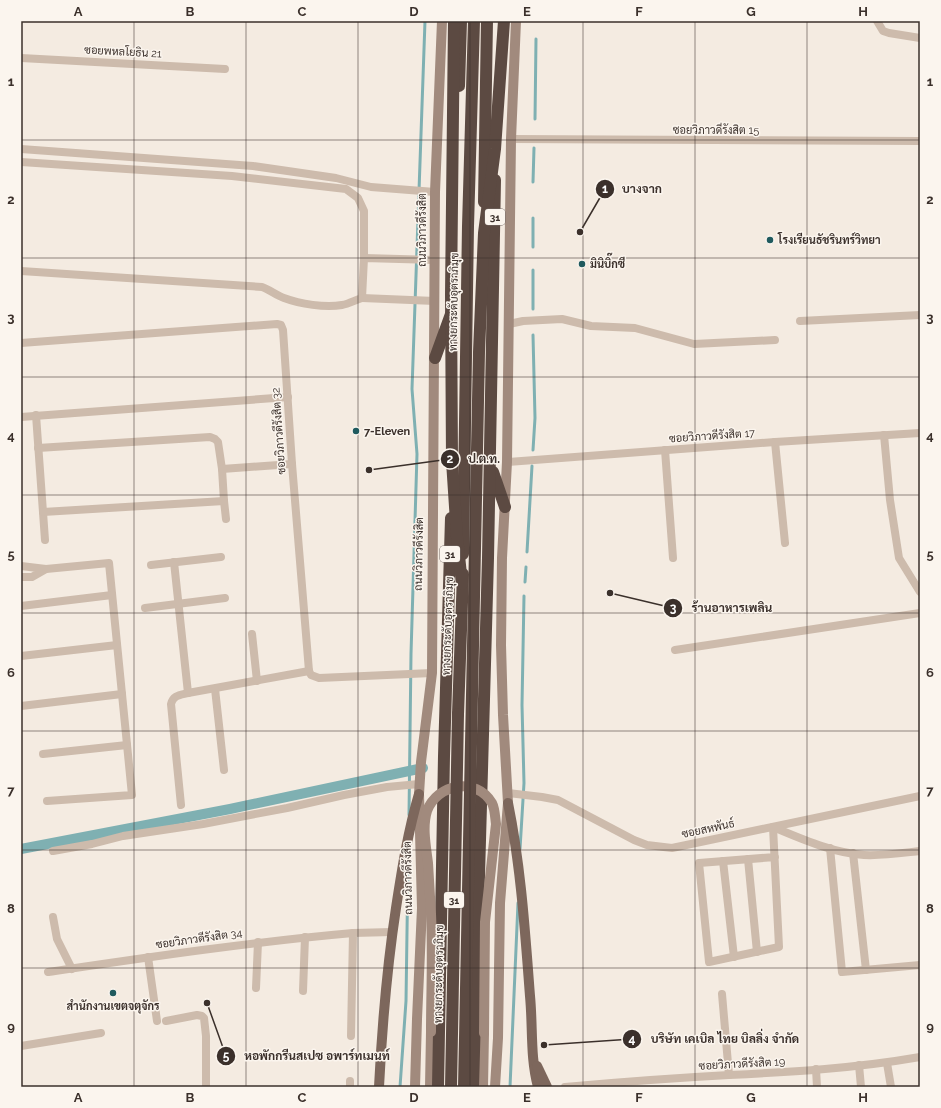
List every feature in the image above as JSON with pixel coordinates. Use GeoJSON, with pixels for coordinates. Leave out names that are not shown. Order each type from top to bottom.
{"type":"FeatureCollection","features":[{"type":"Feature","properties":{"kind":"highway"},"geometry":{"type":"LineString","coordinates":[[454,21],[451,295],[452,461],[462,584]]}},
{"type":"Feature","properties":{"kind":"highway","name":"31"},"geometry":{"type":"LineString","coordinates":[[438,1087],[444,756],[456,299],[460,21]]}},
{"type":"Feature","properties":{"kind":"highway","name":"ทางยกระดับอุตราภิมุข"},"geometry":{"type":"LineString","coordinates":[[450,1087],[462,584],[468,234],[474,21]]}},
{"type":"Feature","properties":{"kind":"highway","name":"31"},"geometry":{"type":"LineString","coordinates":[[464,1087],[479,360],[484,233],[487,21]]}},
{"type":"Feature","properties":{"kind":"highway","name":"31"},"geometry":{"type":"LineString","coordinates":[[473,1087],[490,464],[498,21]]}},
{"type":"Feature","properties":{"kind":"highway"},"geometry":{"type":"LineString","coordinates":[[484,233],[495,149],[504,21]]}},
{"type":"Feature","properties":{"kind":"highway"},"geometry":{"type":"LineString","coordinates":[[435,358],[456,299]]}},
{"type":"Feature","properties":{"kind":"highway"},"geometry":{"type":"LineString","coordinates":[[490,464],[505,507]]}},
{"type":"Feature","properties":{"kind":"main road","name":"ถนนวิภาวดีรังสิต"},"geometry":{"type":"LineString","coordinates":[[415,1087],[416,1019],[422,908],[419,789],[432,673],[435,192],[442,21]]}},
{"type":"Feature","properties":{"kind":"main road","name":"31"},"geometry":{"type":"LineString","coordinates":[[495,1087],[498,1038],[500,902],[508,798],[503,715],[501,644],[507,462],[511,139],[516,21]]}},
{"type":"Feature","properties":{"kind":"main road"},"geometry":{"type":"LineString","coordinates":[[430,1087],[431,916],[426,844],[427,813],[431,803],[437,795],[445,790],[460,786],[474,788],[485,794],[492,804],[496,824],[485,922],[482,1087]]}},
{"type":"Feature","properties":{"kind":"main road"},"geometry":{"type":"LineString","coordinates":[[379,1087],[382,1027],[392,932],[409,832],[419,789]]}},
{"type":"Feature","properties":{"kind":"main road"},"geometry":{"type":"LineString","coordinates":[[508,798],[522,893],[531,1002],[533,1056],[538,1087]]}},
{"type":"Feature","properties":{"kind":"main road"},"geometry":{"type":"LineString","coordinates":[[533,1056],[547,1087]]}},
{"type":"Feature","properties":{"kind":"street"},"geometry":{"type":"LineString","coordinates":[[877,21],[883,31],[920,38]]}},
{"type":"Feature","properties":{"kind":"street","name":"ซอยพหลโยธิน 21"},"geometry":{"type":"LineString","coordinates":[[21,58],[225,70]]}},
{"type":"Feature","properties":{"kind":"street","name":"ซอยวิภาวดีรังสิต 15"},"geometry":{"type":"LineString","coordinates":[[511,139],[920,141]]}},
{"type":"Feature","properties":{"kind":"street"},"geometry":{"type":"LineString","coordinates":[[21,149],[253,166],[336,178],[371,187],[435,192]]}},
{"type":"Feature","properties":{"kind":"street"},"geometry":{"type":"LineString","coordinates":[[21,162],[232,176],[346,188],[358,198],[364,211],[362,298]]}},
{"type":"Feature","properties":{"kind":"street"},"geometry":{"type":"LineString","coordinates":[[364,258],[435,260]]}},
{"type":"Feature","properties":{"kind":"street"},"geometry":{"type":"LineString","coordinates":[[21,271],[262,288],[294,302],[331,306],[342,305],[362,298],[435,301]]}},
{"type":"Feature","properties":{"kind":"street"},"geometry":{"type":"LineString","coordinates":[[800,321],[920,315]]}},
{"type":"Feature","properties":{"kind":"street"},"geometry":{"type":"LineString","coordinates":[[509,324],[523,321],[562,319],[591,326],[635,328],[694,344],[775,340]]}},
{"type":"Feature","properties":{"kind":"street","name":"ซอยวิภาวดีรังสิต 32"},"geometry":{"type":"LineString","coordinates":[[21,343],[280,324],[283,330],[292,464],[309,671]]}},
{"type":"Feature","properties":{"kind":"street"},"geometry":{"type":"LineString","coordinates":[[21,417],[288,397]]}},
{"type":"Feature","properties":{"kind":"street"},"geometry":{"type":"LineString","coordinates":[[36,415],[45,540]]}},
{"type":"Feature","properties":{"kind":"street","name":"ซอยวิภาวดีรังสิต 17"},"geometry":{"type":"LineString","coordinates":[[507,462],[920,433]]}},
{"type":"Feature","properties":{"kind":"street"},"geometry":{"type":"LineString","coordinates":[[884,435],[890,500],[899,558],[920,592]]}},
{"type":"Feature","properties":{"kind":"street"},"geometry":{"type":"LineString","coordinates":[[38,448],[210,437],[218,442],[226,519]]}},
{"type":"Feature","properties":{"kind":"street"},"geometry":{"type":"LineString","coordinates":[[775,442],[785,543]]}},
{"type":"Feature","properties":{"kind":"street"},"geometry":{"type":"LineString","coordinates":[[665,450],[672,558]]}},
{"type":"Feature","properties":{"kind":"street"},"geometry":{"type":"LineString","coordinates":[[222,469],[292,464]]}},
{"type":"Feature","properties":{"kind":"street"},"geometry":{"type":"LineString","coordinates":[[43,512],[224,501]]}},
{"type":"Feature","properties":{"kind":"street"},"geometry":{"type":"LineString","coordinates":[[151,565],[221,557]]}},
{"type":"Feature","properties":{"kind":"street"},"geometry":{"type":"LineString","coordinates":[[174,562],[188,693]]}},
{"type":"Feature","properties":{"kind":"street"},"geometry":{"type":"LineString","coordinates":[[21,566],[46,569],[109,563],[132,795],[48,801]]}},
{"type":"Feature","properties":{"kind":"street"},"geometry":{"type":"LineString","coordinates":[[21,577],[32,577],[46,569]]}},
{"type":"Feature","properties":{"kind":"street"},"geometry":{"type":"LineString","coordinates":[[21,606],[112,595]]}},
{"type":"Feature","properties":{"kind":"street"},"geometry":{"type":"LineString","coordinates":[[145,608],[224,598]]}},
{"type":"Feature","properties":{"kind":"street"},"geometry":{"type":"LineString","coordinates":[[675,650],[920,612]]}},
{"type":"Feature","properties":{"kind":"street"},"geometry":{"type":"LineString","coordinates":[[252,634],[257,682]]}},
{"type":"Feature","properties":{"kind":"street"},"geometry":{"type":"LineString","coordinates":[[21,656],[117,645]]}},
{"type":"Feature","properties":{"kind":"street"},"geometry":{"type":"LineString","coordinates":[[181,805],[171,704],[175,696],[257,682],[309,671],[311,676],[319,678],[432,673]]}},
{"type":"Feature","properties":{"kind":"street"},"geometry":{"type":"LineString","coordinates":[[215,689],[224,770]]}},
{"type":"Feature","properties":{"kind":"street"},"geometry":{"type":"LineString","coordinates":[[21,706],[122,694]]}},
{"type":"Feature","properties":{"kind":"street"},"geometry":{"type":"LineString","coordinates":[[43,754],[127,746]]}},
{"type":"Feature","properties":{"kind":"street"},"geometry":{"type":"LineString","coordinates":[[53,851],[92,844],[123,836],[226,820],[387,787],[419,789]]}},
{"type":"Feature","properties":{"kind":"street","name":"ซอยสหพันธ์"},"geometry":{"type":"LineString","coordinates":[[508,798],[518,794],[558,800],[634,840],[647,845],[672,848],[920,796]]}},
{"type":"Feature","properties":{"kind":"street"},"geometry":{"type":"LineString","coordinates":[[775,857],[699,863],[709,962],[780,947],[775,857],[773,827],[802,839],[830,848],[853,853],[877,855],[920,851]]}},
{"type":"Feature","properties":{"kind":"street"},"geometry":{"type":"LineString","coordinates":[[830,848],[842,972],[920,965]]}},
{"type":"Feature","properties":{"kind":"street"},"geometry":{"type":"LineString","coordinates":[[853,853],[866,970]]}},
{"type":"Feature","properties":{"kind":"street"},"geometry":{"type":"LineString","coordinates":[[748,859],[757,952]]}},
{"type":"Feature","properties":{"kind":"street"},"geometry":{"type":"LineString","coordinates":[[723,861],[734,956]]}},
{"type":"Feature","properties":{"kind":"street"},"geometry":{"type":"LineString","coordinates":[[53,916],[57,938],[72,969]]}},
{"type":"Feature","properties":{"kind":"street","name":"ซอยวิภาวดีรังสิต 34"},"geometry":{"type":"LineString","coordinates":[[48,972],[258,942],[353,933],[392,932]]}},
{"type":"Feature","properties":{"kind":"street"},"geometry":{"type":"LineString","coordinates":[[351,1036],[353,933]]}},
{"type":"Feature","properties":{"kind":"street"},"geometry":{"type":"LineString","coordinates":[[303,991],[305,937]]}},
{"type":"Feature","properties":{"kind":"street"},"geometry":{"type":"LineString","coordinates":[[256,988],[258,942]]}},
{"type":"Feature","properties":{"kind":"street"},"geometry":{"type":"LineString","coordinates":[[148,957],[157,1021]]}},
{"type":"Feature","properties":{"kind":"street"},"geometry":{"type":"LineString","coordinates":[[722,994],[729,1075]]}},
{"type":"Feature","properties":{"kind":"street"},"geometry":{"type":"LineString","coordinates":[[166,1022],[197,1015],[204,1018],[206,1036],[206,1087]]}},
{"type":"Feature","properties":{"kind":"street"},"geometry":{"type":"LineString","coordinates":[[21,1046],[101,1033]]}},
{"type":"Feature","properties":{"kind":"street","name":"ซอยวิภาวดีรังสิต 19"},"geometry":{"type":"LineString","coordinates":[[565,1087],[729,1075],[768,1074],[887,1063],[920,1057]]}},
{"type":"Feature","properties":{"kind":"street"},"geometry":{"type":"LineString","coordinates":[[887,1063],[891,1087]]}},
{"type":"Feature","properties":{"kind":"street"},"geometry":{"type":"LineString","coordinates":[[859,1065],[861,1087]]}},
{"type":"Feature","properties":{"kind":"street"},"geometry":{"type":"LineString","coordinates":[[816,1069],[817,1087]]}},
{"type":"Feature","properties":{"kind":"waterway"},"geometry":{"type":"LineString","coordinates":[[409,815],[411,654],[417,454],[412,389],[425,21]]}},
{"type":"Feature","properties":{"kind":"waterway"},"geometry":{"type":"LineString","coordinates":[[535,119],[536,39]]}},
{"type":"Feature","properties":{"kind":"waterway"},"geometry":{"type":"LineString","coordinates":[[533,182],[534,148]]}},
{"type":"Feature","properties":{"kind":"waterway"},"geometry":{"type":"LineString","coordinates":[[533,218],[533,247]]}},
{"type":"Feature","properties":{"kind":"waterway"},"geometry":{"type":"LineString","coordinates":[[533,270],[533,309]]}},
{"type":"Feature","properties":{"kind":"waterway"},"geometry":{"type":"LineString","coordinates":[[533,335],[535,418],[533,450]]}},
{"type":"Feature","properties":{"kind":"waterway"},"geometry":{"type":"LineString","coordinates":[[527,552],[532,466]]}},
{"type":"Feature","properties":{"kind":"waterway"},"geometry":{"type":"LineString","coordinates":[[525,582],[526,567]]}},
{"type":"Feature","properties":{"kind":"waterway"},"geometry":{"type":"LineString","coordinates":[[520,849],[524,783],[522,705],[524,596]]}},
{"type":"Feature","properties":{"kind":"waterway"},"geometry":{"type":"LineString","coordinates":[[21,849],[230,809],[423,768]]}},
{"type":"Feature","properties":{"kind":"waterway"},"geometry":{"type":"LineString","coordinates":[[400,1087],[406,1001],[408,863]]}},
{"type":"Feature","properties":{"kind":"waterway"},"geometry":{"type":"LineString","coordinates":[[510,1087],[518,903]]}},
{"type":"Feature","properties":{"kind":"place","name":"บางจาก"},"geometry":{"type":"Point","coordinates":[580,232]}},
{"type":"Feature","properties":{"kind":"place","name":"โรงเรียนธัชรินทร์วิทยา"},"geometry":{"type":"Point","coordinates":[770,240]}},
{"type":"Feature","properties":{"kind":"place","name":"มินิบิ๊กซี"},"geometry":{"type":"Point","coordinates":[582,264]}},
{"type":"Feature","properties":{"kind":"place","name":"7-Eleven"},"geometry":{"type":"Point","coordinates":[356,431]}},
{"type":"Feature","properties":{"kind":"place","name":"ป.ต.ท."},"geometry":{"type":"Point","coordinates":[369,470]}},
{"type":"Feature","properties":{"kind":"place","name":"ร้านอาหารเพลิน"},"geometry":{"type":"Point","coordinates":[610,593]}},
{"type":"Feature","properties":{"kind":"place","name":"สำนักงานเขตจตุจักร"},"geometry":{"type":"Point","coordinates":[113,993]}},
{"type":"Feature","properties":{"kind":"place","name":"หอพักกรีนสเปซ อพาร์ทเมนท์"},"geometry":{"type":"Point","coordinates":[207,1003]}},
{"type":"Feature","properties":{"kind":"place","name":"บริษัท เคเบิล ไทย บิลลิ่ง จำกัด"},"geometry":{"type":"Point","coordinates":[544,1045]}}]}
